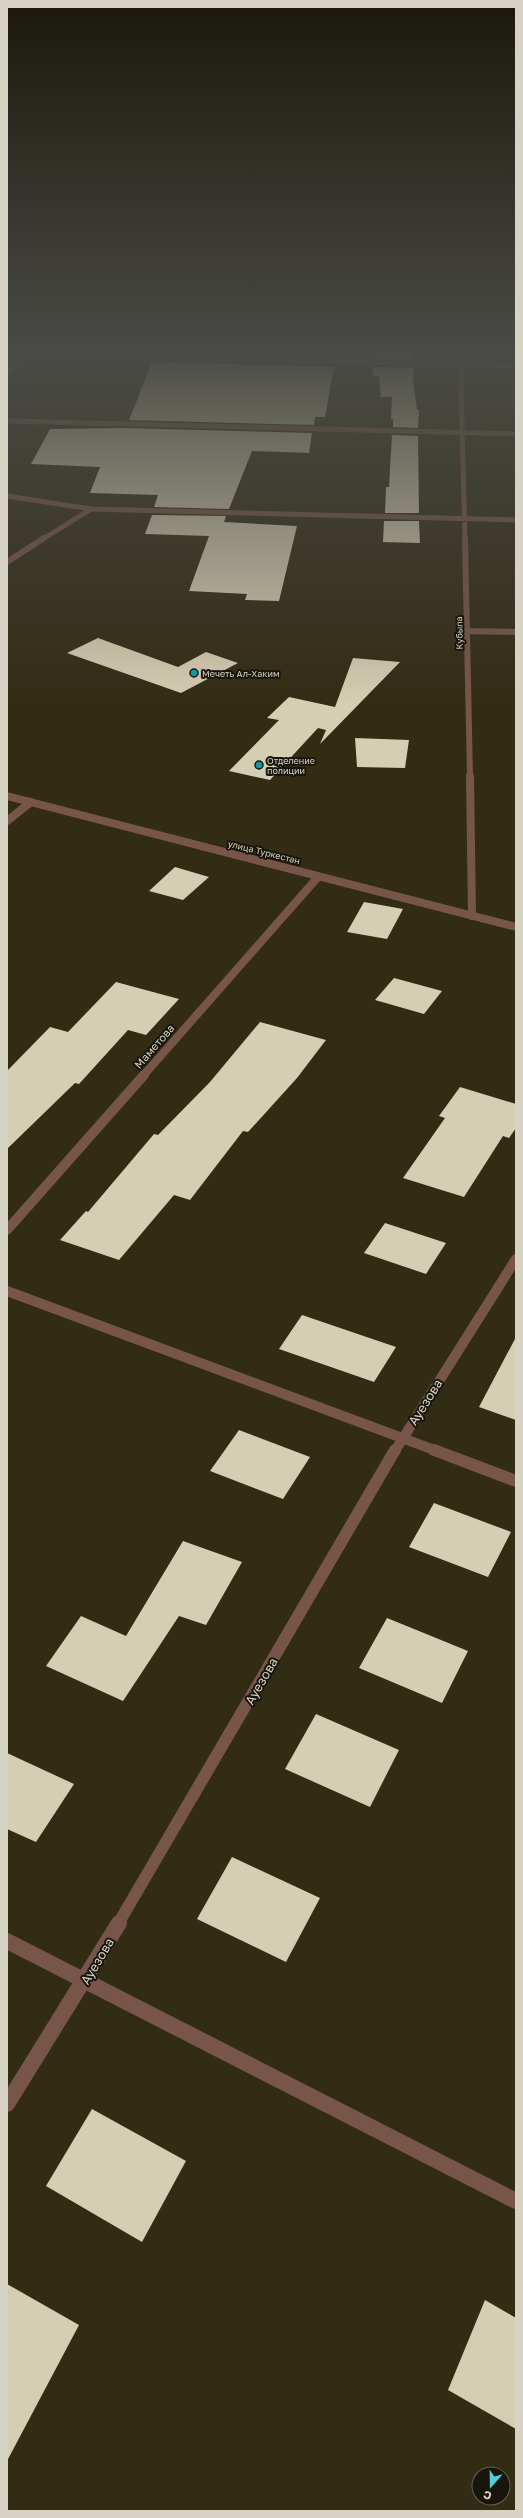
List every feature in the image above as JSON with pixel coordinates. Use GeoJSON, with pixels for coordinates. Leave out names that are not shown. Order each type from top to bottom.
{"type":"FeatureCollection","features":[{"type":"Feature","properties":{"kind":"street","name":"Кубыла"},"geometry":{"type":"LineString","coordinates":[[463,468],[468,631],[472,916]]}},
{"type":"Feature","properties":{"kind":"street"},"geometry":{"type":"LineString","coordinates":[[7,496],[91,509],[516,520]]}},
{"type":"Feature","properties":{"kind":"street"},"geometry":{"type":"LineString","coordinates":[[7,562],[91,509]]}},
{"type":"Feature","properties":{"kind":"street"},"geometry":{"type":"LineString","coordinates":[[468,631],[516,632]]}},
{"type":"Feature","properties":{"kind":"street","name":"улица Туркестан"},"geometry":{"type":"LineString","coordinates":[[7,796],[516,927]]}},
{"type":"Feature","properties":{"kind":"street"},"geometry":{"type":"LineString","coordinates":[[7,821],[31,802]]}},
{"type":"Feature","properties":{"kind":"street","name":"Маметова"},"geometry":{"type":"LineString","coordinates":[[7,1230],[318,876]]}},
{"type":"Feature","properties":{"kind":"street","name":"Ауезова"},"geometry":{"type":"LineString","coordinates":[[7,2104],[85,1981],[402,1439],[516,1259]]}},
{"type":"Feature","properties":{"kind":"street"},"geometry":{"type":"LineString","coordinates":[[7,1291],[516,1482]]}},
{"type":"Feature","properties":{"kind":"street"},"geometry":{"type":"LineString","coordinates":[[7,1941],[516,2201]]}},
{"type":"Feature","properties":{"kind":"building"},"geometry":{"type":"Polygon","coordinates":[[[100,468],[245,468],[229,509],[154,507],[158,495],[90,493],[100,468]]]}},
{"type":"Feature","properties":{"kind":"building"},"geometry":{"type":"Polygon","coordinates":[[[390,468],[418,468],[419,513],[385,513],[386,487],[389,487],[390,468]]]}},
{"type":"Feature","properties":{"kind":"building"},"geometry":{"type":"Polygon","coordinates":[[[152,515],[226,516],[224,522],[297,526],[279,601],[245,600],[247,594],[189,591],[209,536],[145,534],[152,515]]]}},
{"type":"Feature","properties":{"kind":"building"},"geometry":{"type":"Polygon","coordinates":[[[384,521],[419,521],[420,543],[383,542],[384,521]]]}},
{"type":"Feature","properties":{"kind":"building"},"geometry":{"type":"Polygon","coordinates":[[[98,638],[178,667],[206,652],[238,663],[181,693],[67,653],[98,638]]]}},
{"type":"Feature","properties":{"kind":"building"},"geometry":{"type":"Polygon","coordinates":[[[353,658],[400,662],[320,744],[326,730],[318,728],[270,780],[229,771],[279,720],[267,718],[289,697],[335,707],[353,658]]]}},
{"type":"Feature","properties":{"kind":"building"},"geometry":{"type":"Polygon","coordinates":[[[355,738],[409,740],[405,768],[357,767],[355,738]]]}},
{"type":"Feature","properties":{"kind":"building"},"geometry":{"type":"Polygon","coordinates":[[[175,867],[209,877],[183,900],[149,891],[175,867]]]}},
{"type":"Feature","properties":{"kind":"building"},"geometry":{"type":"Polygon","coordinates":[[[364,902],[403,909],[387,939],[347,932],[364,902]]]}},
{"type":"Feature","properties":{"kind":"building"},"geometry":{"type":"Polygon","coordinates":[[[394,978],[442,991],[424,1014],[375,1000],[394,978]]]}},
{"type":"Feature","properties":{"kind":"building"},"geometry":{"type":"Polygon","coordinates":[[[116,982],[179,999],[146,1035],[128,1030],[79,1084],[75,1083],[7,1149],[7,1071],[50,1027],[68,1032],[116,982]]]}},
{"type":"Feature","properties":{"kind":"building"},"geometry":{"type":"Polygon","coordinates":[[[260,1022],[326,1040],[297,1078],[248,1132],[243,1131],[190,1200],[174,1195],[119,1260],[60,1240],[86,1211],[88,1212],[154,1134],[158,1135],[210,1082],[260,1022]]]}},
{"type":"Feature","properties":{"kind":"building"},"geometry":{"type":"Polygon","coordinates":[[[460,1087],[516,1104],[516,1128],[509,1138],[503,1136],[464,1197],[403,1178],[445,1118],[439,1116],[460,1087]]]}},
{"type":"Feature","properties":{"kind":"building"},"geometry":{"type":"Polygon","coordinates":[[[385,1223],[446,1243],[426,1274],[364,1253],[385,1223]]]}},
{"type":"Feature","properties":{"kind":"building"},"geometry":{"type":"Polygon","coordinates":[[[302,1315],[396,1347],[374,1382],[279,1349],[302,1315]]]}},
{"type":"Feature","properties":{"kind":"building"},"geometry":{"type":"Polygon","coordinates":[[[516,1337],[516,1420],[479,1407],[516,1337]]]}},
{"type":"Feature","properties":{"kind":"building"},"geometry":{"type":"Polygon","coordinates":[[[239,1430],[310,1457],[283,1499],[210,1471],[239,1430]]]}},
{"type":"Feature","properties":{"kind":"building"},"geometry":{"type":"Polygon","coordinates":[[[434,1503],[511,1532],[488,1577],[409,1547],[434,1503]]]}},
{"type":"Feature","properties":{"kind":"building"},"geometry":{"type":"Polygon","coordinates":[[[183,1541],[242,1562],[206,1625],[179,1616],[123,1701],[46,1666],[81,1616],[126,1636],[183,1541]]]}},
{"type":"Feature","properties":{"kind":"building"},"geometry":{"type":"Polygon","coordinates":[[[387,1618],[468,1651],[442,1703],[359,1668],[387,1618]]]}},
{"type":"Feature","properties":{"kind":"building"},"geometry":{"type":"Polygon","coordinates":[[[316,1714],[399,1750],[370,1807],[285,1769],[316,1714]]]}},
{"type":"Feature","properties":{"kind":"building"},"geometry":{"type":"Polygon","coordinates":[[[7,1753],[74,1784],[36,1842],[7,1829],[7,1753]]]}},
{"type":"Feature","properties":{"kind":"building"},"geometry":{"type":"Polygon","coordinates":[[[232,1857],[320,1898],[286,1962],[197,1919],[232,1857]]]}},
{"type":"Feature","properties":{"kind":"building"},"geometry":{"type":"Polygon","coordinates":[[[92,2109],[186,2161],[142,2242],[46,2186],[92,2109]]]}},
{"type":"Feature","properties":{"kind":"building"},"geometry":{"type":"Polygon","coordinates":[[[7,2284],[79,2325],[7,2461],[7,2284]]]}},
{"type":"Feature","properties":{"kind":"building"},"geometry":{"type":"Polygon","coordinates":[[[485,2300],[516,2318],[516,2429],[448,2390],[485,2300]]]}},
{"type":"Feature","properties":{"kind":"place","name":"Мечеть Ал-Хаким"},"geometry":{"type":"Point","coordinates":[194,673]}},
{"type":"Feature","properties":{"kind":"place","name":"Отделение полиции"},"geometry":{"type":"Point","coordinates":[259,765]}}]}
